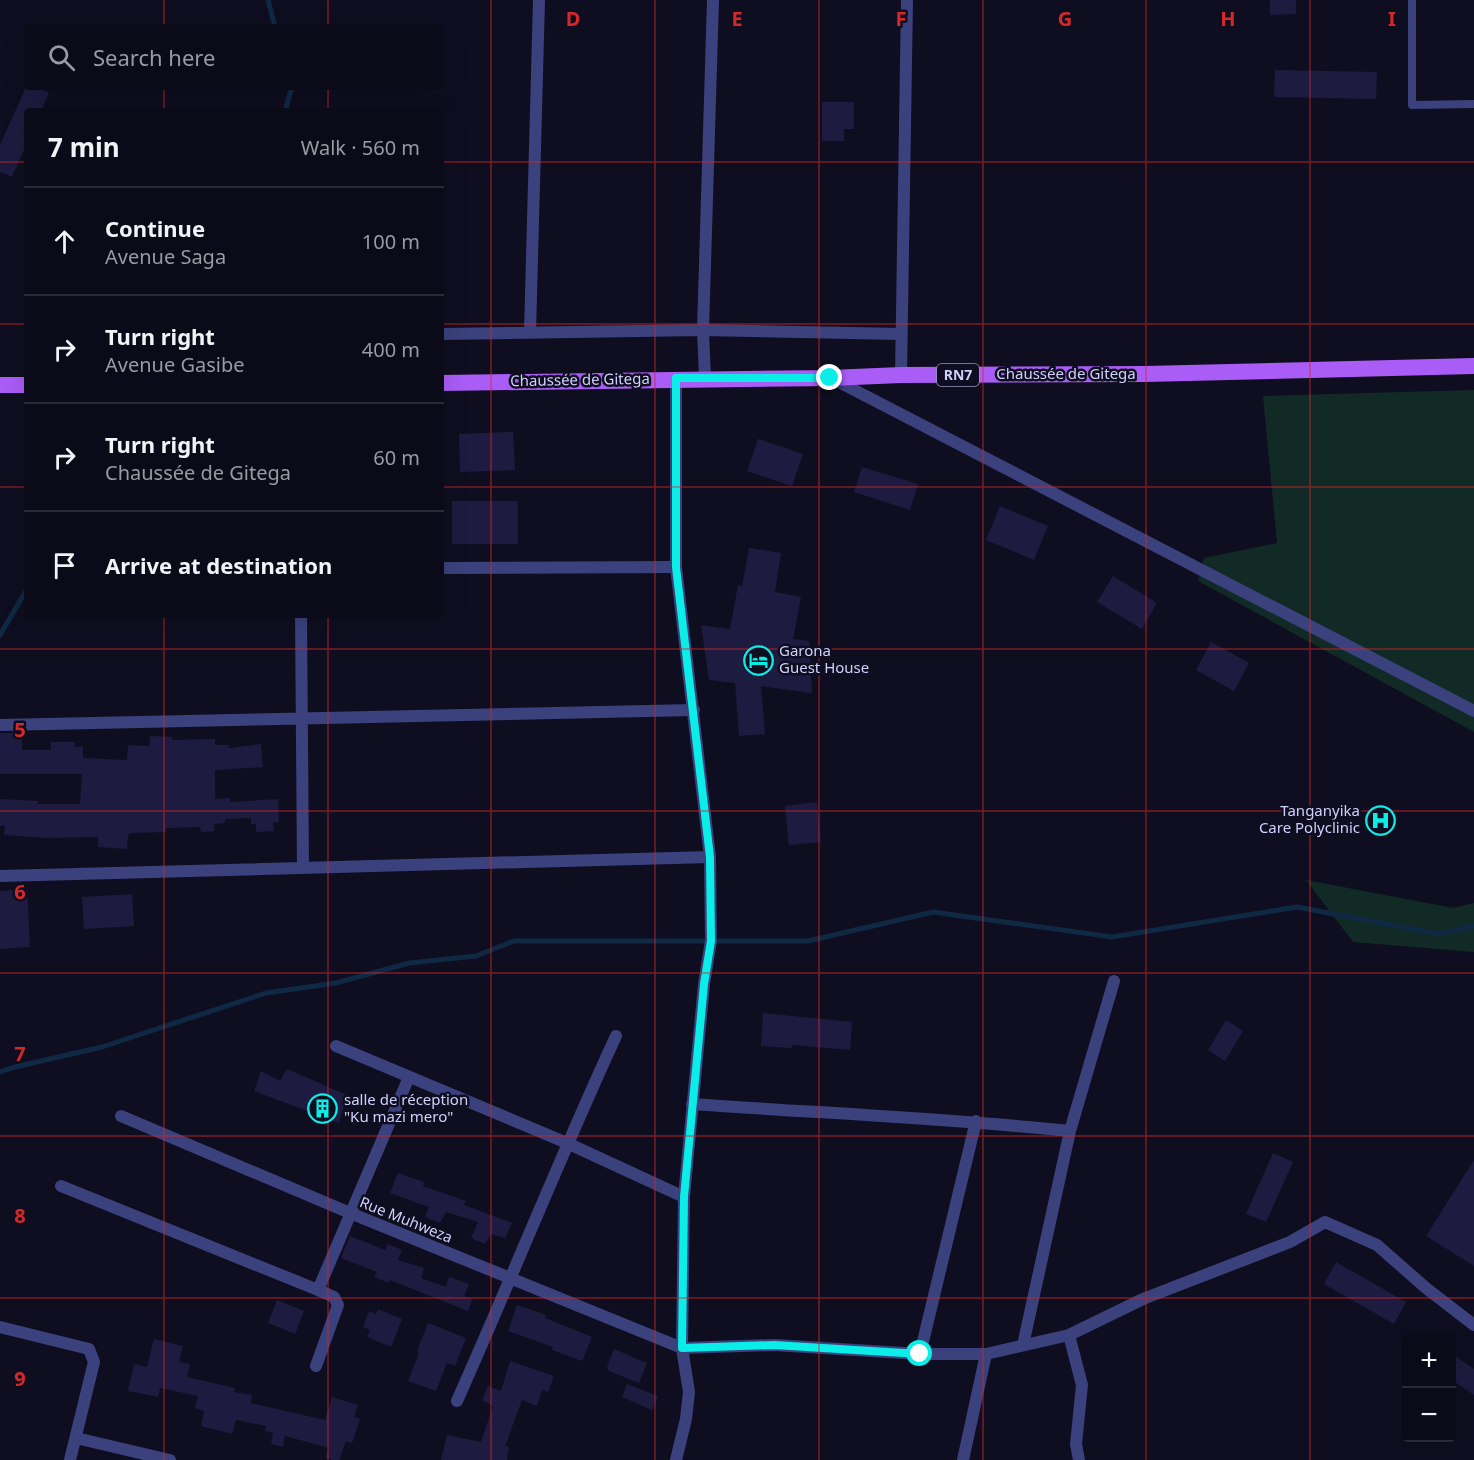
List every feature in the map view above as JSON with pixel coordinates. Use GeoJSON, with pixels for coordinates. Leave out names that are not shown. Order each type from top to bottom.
{"type":"FeatureCollection","features":[{"type":"Feature","properties":{"kind":"main road","name":"Chaussée de Gitega"},"geometry":{"type":"LineString","coordinates":[[444,383],[901,375],[1145,374],[1474,366]]}},
{"type":"Feature","properties":{"kind":"main road"},"geometry":{"type":"LineString","coordinates":[[0,385],[24,385]]}},
{"type":"Feature","properties":{"kind":"street"},"geometry":{"type":"LineString","coordinates":[[530,332],[539,0]]}},
{"type":"Feature","properties":{"kind":"street"},"geometry":{"type":"LineString","coordinates":[[705,378],[703,330],[713,0]]}},
{"type":"Feature","properties":{"kind":"street"},"geometry":{"type":"LineString","coordinates":[[901,375],[907,0]]}},
{"type":"Feature","properties":{"kind":"street"},"geometry":{"type":"LineString","coordinates":[[444,334],[703,330],[901,334]]}},
{"type":"Feature","properties":{"kind":"street"},"geometry":{"type":"LineString","coordinates":[[676,378],[676,567],[710,857],[711,941],[704,984],[684,1197],[682,1348],[689,1392],[686,1419],[676,1460]]}},
{"type":"Feature","properties":{"kind":"street"},"geometry":{"type":"LineString","coordinates":[[830,378],[1474,711]]}},
{"type":"Feature","properties":{"kind":"street"},"geometry":{"type":"LineString","coordinates":[[444,568],[676,567]]}},
{"type":"Feature","properties":{"kind":"street"},"geometry":{"type":"LineString","coordinates":[[301,618],[303,868]]}},
{"type":"Feature","properties":{"kind":"street"},"geometry":{"type":"LineString","coordinates":[[0,725],[694,710]]}},
{"type":"Feature","properties":{"kind":"street"},"geometry":{"type":"LineString","coordinates":[[0,876],[710,857]]}},
{"type":"Feature","properties":{"kind":"street"},"geometry":{"type":"LineString","coordinates":[[1023,1345],[1070,1131],[1114,981]]}},
{"type":"Feature","properties":{"kind":"street"},"geometry":{"type":"LineString","coordinates":[[457,1401],[511,1279],[567,1143],[616,1036]]}},
{"type":"Feature","properties":{"kind":"street"},"geometry":{"type":"LineString","coordinates":[[336,1046],[567,1143],[684,1197]]}},
{"type":"Feature","properties":{"kind":"street"},"geometry":{"type":"LineString","coordinates":[[318,1290],[409,1077]]}},
{"type":"Feature","properties":{"kind":"street"},"geometry":{"type":"LineString","coordinates":[[692,1104],[887,1118],[976,1121],[1070,1131]]}},
{"type":"Feature","properties":{"kind":"street","name":"Rue Muhweza"},"geometry":{"type":"LineString","coordinates":[[121,1116],[350,1213],[682,1348]]}},
{"type":"Feature","properties":{"kind":"street"},"geometry":{"type":"LineString","coordinates":[[920,1354],[976,1121]]}},
{"type":"Feature","properties":{"kind":"street"},"geometry":{"type":"LineString","coordinates":[[61,1186],[334,1297],[338,1305],[316,1366]]}},
{"type":"Feature","properties":{"kind":"street"},"geometry":{"type":"LineString","coordinates":[[682,1348],[774,1345],[920,1354],[986,1354],[1069,1335],[1143,1299],[1290,1242],[1325,1222],[1377,1245],[1474,1325]]}},
{"type":"Feature","properties":{"kind":"street"},"geometry":{"type":"LineString","coordinates":[[0,1327],[89,1349],[94,1362],[70,1460]]}},
{"type":"Feature","properties":{"kind":"street"},"geometry":{"type":"LineString","coordinates":[[1069,1335],[1082,1384],[1076,1444],[1079,1460]]}},
{"type":"Feature","properties":{"kind":"street"},"geometry":{"type":"LineString","coordinates":[[963,1460],[986,1354]]}},
{"type":"Feature","properties":{"kind":"street"},"geometry":{"type":"LineString","coordinates":[[76,1438],[170,1460]]}},
{"type":"Feature","properties":{"kind":"lane"},"geometry":{"type":"LineString","coordinates":[[1412,0],[1412,105],[1474,105]]}},
{"type":"Feature","properties":{"kind":"green space"},"geometry":{"type":"Polygon","coordinates":[[[1474,390],[1474,732],[1198,581],[1204,558],[1277,543],[1263,396],[1474,390]]]}},
{"type":"Feature","properties":{"kind":"green space"},"geometry":{"type":"Polygon","coordinates":[[[1306,880],[1453,908],[1474,903],[1474,952],[1353,942],[1306,880]]]}},
{"type":"Feature","properties":{"kind":"building"},"geometry":{"type":"Polygon","coordinates":[[[1270,0],[1296,0],[1296,14],[1270,15],[1270,0]]]}},
{"type":"Feature","properties":{"kind":"building"},"geometry":{"type":"Polygon","coordinates":[[[1275,70],[1377,72],[1376,99],[1274,97],[1275,70]]]}},
{"type":"Feature","properties":{"kind":"building"},"geometry":{"type":"Polygon","coordinates":[[[25,90],[42,90],[49,93],[42,108],[24,108],[24,150],[12,177],[0,172],[0,145],[25,90]]]}},
{"type":"Feature","properties":{"kind":"building"},"geometry":{"type":"Polygon","coordinates":[[[822,102],[854,102],[854,129],[844,129],[844,141],[822,141],[822,102]]]}},
{"type":"Feature","properties":{"kind":"building"},"geometry":{"type":"Polygon","coordinates":[[[513,432],[515,470],[460,472],[459,434],[513,432]]]}},
{"type":"Feature","properties":{"kind":"building"},"geometry":{"type":"Polygon","coordinates":[[[758,439],[803,454],[792,486],[747,471],[758,439]]]}},
{"type":"Feature","properties":{"kind":"building"},"geometry":{"type":"Polygon","coordinates":[[[862,467],[918,484],[910,510],[854,492],[862,467]]]}},
{"type":"Feature","properties":{"kind":"building"},"geometry":{"type":"Polygon","coordinates":[[[452,501],[518,501],[518,544],[452,544],[452,501]]]}},
{"type":"Feature","properties":{"kind":"building"},"geometry":{"type":"Polygon","coordinates":[[[1000,506],[1048,526],[1034,560],[986,540],[1000,506]]]}},
{"type":"Feature","properties":{"kind":"building"},"geometry":{"type":"Polygon","coordinates":[[[749,548],[781,553],[775,592],[801,597],[793,639],[809,641],[812,693],[761,686],[765,734],[739,736],[735,683],[709,680],[701,625],[730,629],[738,585],[742,586],[749,548]]]}},
{"type":"Feature","properties":{"kind":"building"},"geometry":{"type":"Polygon","coordinates":[[[1113,576],[1157,603],[1142,629],[1097,602],[1113,576]]]}},
{"type":"Feature","properties":{"kind":"building"},"geometry":{"type":"Polygon","coordinates":[[[1211,642],[1249,663],[1234,691],[1196,670],[1211,642]]]}},
{"type":"Feature","properties":{"kind":"building"},"geometry":{"type":"Polygon","coordinates":[[[0,733],[22,733],[22,750],[51,750],[51,742],[75,742],[75,747],[83,747],[83,758],[127,760],[128,745],[149,746],[150,736],[172,737],[172,740],[215,739],[215,745],[229,745],[229,748],[261,744],[263,767],[215,770],[215,799],[230,798],[230,802],[278,799],[279,822],[273,822],[274,831],[256,832],[256,824],[251,824],[251,818],[225,819],[225,823],[214,824],[214,831],[201,832],[200,827],[166,828],[166,832],[131,833],[128,835],[127,849],[98,847],[98,837],[45,838],[4,835],[5,826],[0,826],[0,799],[38,801],[38,804],[80,804],[82,774],[0,774],[0,733]]]}},
{"type":"Feature","properties":{"kind":"building"},"geometry":{"type":"Polygon","coordinates":[[[817,802],[821,842],[789,845],[785,806],[817,802]]]}},
{"type":"Feature","properties":{"kind":"building"},"geometry":{"type":"Polygon","coordinates":[[[27,889],[30,947],[0,949],[0,891],[27,889]]]}},
{"type":"Feature","properties":{"kind":"building"},"geometry":{"type":"Polygon","coordinates":[[[132,894],[134,926],[84,929],[82,897],[132,894]]]}},
{"type":"Feature","properties":{"kind":"building"},"geometry":{"type":"Polygon","coordinates":[[[763,1013],[852,1022],[850,1050],[792,1045],[792,1048],[761,1046],[763,1013]]]}},
{"type":"Feature","properties":{"kind":"building"},"geometry":{"type":"Polygon","coordinates":[[[1226,1020],[1243,1031],[1225,1061],[1208,1050],[1226,1020]]]}},
{"type":"Feature","properties":{"kind":"building","name":"salle de réception \"Ku mazi mero\""},"geometry":{"type":"Polygon","coordinates":[[[287,1069],[347,1095],[339,1123],[254,1091],[261,1071],[280,1081],[287,1069]]]}},
{"type":"Feature","properties":{"kind":"building"},"geometry":{"type":"Polygon","coordinates":[[[1273,1153],[1293,1162],[1266,1222],[1246,1214],[1273,1153]]]}},
{"type":"Feature","properties":{"kind":"building"},"geometry":{"type":"Polygon","coordinates":[[[1474,1160],[1474,1266],[1426,1236],[1474,1160]]]}},
{"type":"Feature","properties":{"kind":"building"},"geometry":{"type":"Polygon","coordinates":[[[398,1173],[424,1182],[423,1186],[466,1201],[464,1205],[512,1223],[505,1238],[491,1234],[485,1244],[471,1238],[478,1222],[446,1212],[440,1223],[425,1217],[429,1207],[390,1193],[398,1173]]]}},
{"type":"Feature","properties":{"kind":"building"},"geometry":{"type":"Polygon","coordinates":[[[350,1236],[385,1250],[388,1244],[402,1250],[398,1260],[424,1268],[421,1278],[446,1287],[449,1277],[469,1284],[464,1296],[472,1299],[468,1311],[390,1280],[389,1283],[374,1277],[377,1272],[341,1258],[350,1236]]]}},
{"type":"Feature","properties":{"kind":"building"},"geometry":{"type":"Polygon","coordinates":[[[1336,1262],[1406,1302],[1394,1324],[1324,1284],[1336,1262]]]}},
{"type":"Feature","properties":{"kind":"building"},"geometry":{"type":"Polygon","coordinates":[[[277,1300],[304,1311],[295,1334],[268,1323],[277,1300]]]}},
{"type":"Feature","properties":{"kind":"building"},"geometry":{"type":"Polygon","coordinates":[[[517,1305],[546,1315],[545,1318],[592,1337],[582,1361],[552,1350],[553,1347],[508,1331],[517,1305]]]}},
{"type":"Feature","properties":{"kind":"building"},"geometry":{"type":"Polygon","coordinates":[[[378,1309],[402,1319],[391,1347],[367,1337],[370,1330],[363,1327],[369,1311],[376,1314],[378,1309]]]}},
{"type":"Feature","properties":{"kind":"building"},"geometry":{"type":"Polygon","coordinates":[[[428,1323],[466,1338],[455,1366],[447,1363],[436,1391],[408,1381],[428,1323]]]}},
{"type":"Feature","properties":{"kind":"building"},"geometry":{"type":"Polygon","coordinates":[[[154,1339],[183,1346],[179,1362],[190,1364],[187,1377],[235,1388],[234,1392],[252,1395],[251,1403],[325,1420],[332,1397],[358,1405],[354,1417],[360,1419],[352,1443],[346,1441],[339,1460],[332,1460],[325,1457],[329,1448],[285,1436],[283,1447],[271,1444],[273,1433],[265,1431],[266,1426],[236,1420],[232,1434],[201,1426],[204,1411],[195,1408],[198,1396],[160,1388],[158,1397],[128,1391],[134,1364],[147,1367],[154,1339]]]}},
{"type":"Feature","properties":{"kind":"building"},"geometry":{"type":"Polygon","coordinates":[[[614,1349],[647,1363],[639,1383],[609,1371],[607,1367],[614,1349]]]}},
{"type":"Feature","properties":{"kind":"building"},"geometry":{"type":"Polygon","coordinates":[[[1456,1357],[1474,1369],[1474,1395],[1456,1383],[1456,1357]]]}},
{"type":"Feature","properties":{"kind":"building"},"geometry":{"type":"Polygon","coordinates":[[[510,1361],[554,1376],[548,1392],[542,1390],[537,1406],[522,1400],[505,1446],[509,1447],[507,1460],[441,1460],[447,1435],[481,1442],[493,1406],[482,1400],[488,1386],[501,1391],[510,1361]]]}},
{"type":"Feature","properties":{"kind":"building"},"geometry":{"type":"Polygon","coordinates":[[[627,1384],[658,1396],[652,1410],[622,1397],[627,1384]]]}},
{"type":"Feature","properties":{"kind":"waterway"},"geometry":{"type":"LineString","coordinates":[[268,0],[274,24]]}},
{"type":"Feature","properties":{"kind":"waterway"},"geometry":{"type":"LineString","coordinates":[[286,108],[291,90]]}},
{"type":"Feature","properties":{"kind":"waterway"},"geometry":{"type":"LineString","coordinates":[[0,635],[24,594]]}},
{"type":"Feature","properties":{"kind":"waterway"},"geometry":{"type":"LineString","coordinates":[[0,1072],[102,1047],[266,993],[336,983],[409,963],[476,956],[514,941],[808,941],[933,912],[1112,937],[1297,907],[1439,934],[1474,926]]}},
{"type":"Feature","properties":{"kind":"place","name":"Garona Guest House"},"geometry":{"type":"Point","coordinates":[758,660]}},
{"type":"Feature","properties":{"kind":"place","name":"Tanganyika Care Polyclinic"},"geometry":{"type":"Point","coordinates":[1381,820]}},
{"type":"Feature","properties":{"kind":"place","name":"salle de réception \"Ku mazi mero\""},"geometry":{"type":"Point","coordinates":[323,1109]}},
{"type":"Feature","properties":{"kind":"route"},"geometry":{"type":"LineString","coordinates":[[830,378],[676,378],[676,567],[710,857],[711,898],[711,941],[704,984],[684,1197],[682,1348],[774,1345],[920,1354]]}}]}
